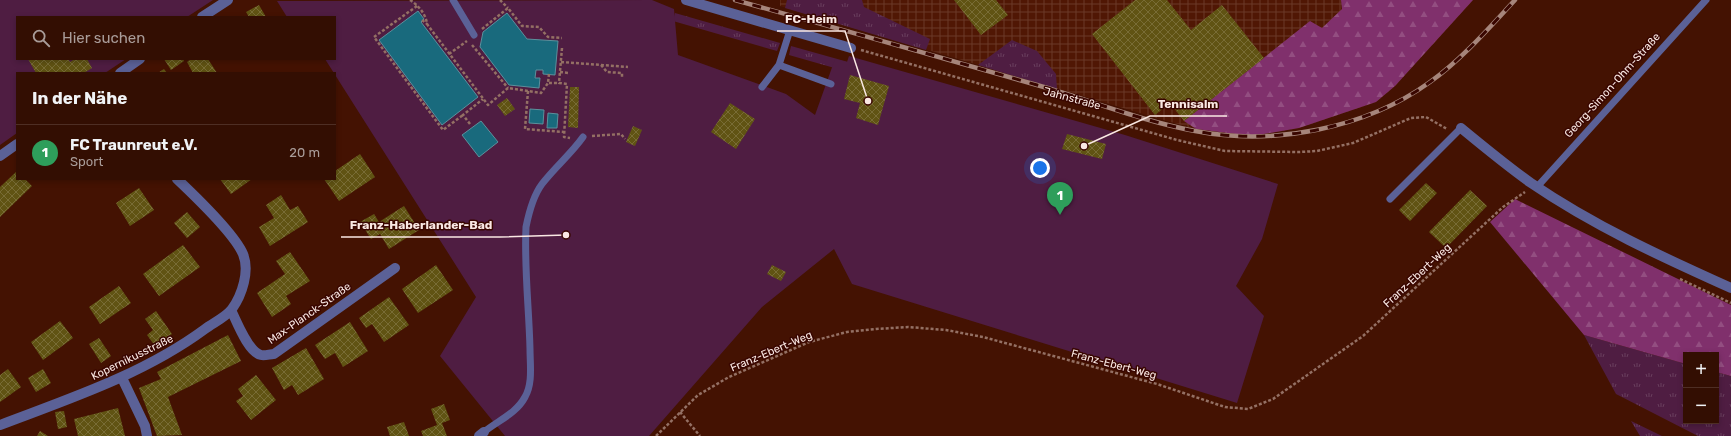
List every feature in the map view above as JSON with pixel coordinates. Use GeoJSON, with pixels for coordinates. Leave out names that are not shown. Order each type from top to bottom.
{"type":"FeatureCollection","features":[{"type":"Feature","properties":{"kind":"street"},"geometry":{"type":"LineString","coordinates":[[204,16],[228,0]]}},
{"type":"Feature","properties":{"kind":"street"},"geometry":{"type":"LineString","coordinates":[[686,0],[851,48]]}},
{"type":"Feature","properties":{"kind":"street"},"geometry":{"type":"LineString","coordinates":[[121,72],[139,60]]}},
{"type":"Feature","properties":{"kind":"street"},"geometry":{"type":"LineString","coordinates":[[1461,128],[1537,187],[1623,238],[1731,288]]}},
{"type":"Feature","properties":{"kind":"street"},"geometry":{"type":"LineString","coordinates":[[0,156],[16,145]]}},
{"type":"Feature","properties":{"kind":"street","name":"Kopernikusstraße"},"geometry":{"type":"LineString","coordinates":[[0,425],[122,378],[179,348],[231,310],[243,285],[246,269],[243,255],[236,242],[178,180]]}},
{"type":"Feature","properties":{"kind":"street","name":"Max-Planck-Straße"},"geometry":{"type":"LineString","coordinates":[[231,310],[249,345],[255,352],[262,355],[274,354],[395,268]]}},
{"type":"Feature","properties":{"kind":"street"},"geometry":{"type":"LineString","coordinates":[[122,378],[140,414],[147,436]]}},
{"type":"Feature","properties":{"kind":"lane"},"geometry":{"type":"LineString","coordinates":[[453,0],[474,35]]}},
{"type":"Feature","properties":{"kind":"lane","name":"Georg-Simon-Ohm-Straße"},"geometry":{"type":"LineString","coordinates":[[1537,187],[1706,0]]}},
{"type":"Feature","properties":{"kind":"lane"},"geometry":{"type":"LineString","coordinates":[[762,87],[779,65],[790,30]]}},
{"type":"Feature","properties":{"kind":"lane"},"geometry":{"type":"LineString","coordinates":[[779,65],[831,84]]}},
{"type":"Feature","properties":{"kind":"lane"},"geometry":{"type":"LineString","coordinates":[[1390,199],[1461,128]]}},
{"type":"Feature","properties":{"kind":"lane"},"geometry":{"type":"LineString","coordinates":[[482,434],[489,428],[493,428],[519,406],[525,397],[529,386],[530,335],[526,226],[536,193],[583,137]]}},
{"type":"Feature","properties":{"kind":"path"},"geometry":{"type":"LineString","coordinates":[[410,0],[417,6],[426,18],[427,24]]}},
{"type":"Feature","properties":{"kind":"path"},"geometry":{"type":"LineString","coordinates":[[500,0],[522,26],[539,27],[548,37],[562,38]]}},
{"type":"Feature","properties":{"kind":"path"},"geometry":{"type":"LineString","coordinates":[[417,6],[374,37],[443,130],[483,99]]}},
{"type":"Feature","properties":{"kind":"path"},"geometry":{"type":"LineString","coordinates":[[474,35],[508,8]]}},
{"type":"Feature","properties":{"kind":"path"},"geometry":{"type":"LineString","coordinates":[[422,20],[427,24],[488,105],[508,88]]}},
{"type":"Feature","properties":{"kind":"path"},"geometry":{"type":"LineString","coordinates":[[449,54],[468,40],[508,88],[542,93],[548,83],[549,74]]}},
{"type":"Feature","properties":{"kind":"path"},"geometry":{"type":"LineString","coordinates":[[559,83],[562,48]]}},
{"type":"Feature","properties":{"kind":"path","name":"Jahnstraße"},"geometry":{"type":"LineString","coordinates":[[851,48],[1177,140],[1225,151],[1254,153],[1317,151],[1352,143],[1411,118],[1426,117],[1450,132]]}},
{"type":"Feature","properties":{"kind":"path"},"geometry":{"type":"LineString","coordinates":[[561,62],[628,66]]}},
{"type":"Feature","properties":{"kind":"path"},"geometry":{"type":"LineString","coordinates":[[601,65],[607,72],[622,73],[622,77]]}},
{"type":"Feature","properties":{"kind":"path"},"geometry":{"type":"LineString","coordinates":[[560,72],[569,73]]}},
{"type":"Feature","properties":{"kind":"path"},"geometry":{"type":"LineString","coordinates":[[548,83],[567,84],[564,137],[621,134],[625,139]]}},
{"type":"Feature","properties":{"kind":"path"},"geometry":{"type":"LineString","coordinates":[[528,91],[525,129],[564,132]]}},
{"type":"Feature","properties":{"kind":"path"},"geometry":{"type":"LineString","coordinates":[[463,115],[470,124]]}},
{"type":"Feature","properties":{"kind":"path","name":"Franz-Ebert-Weg"},"geometry":{"type":"LineString","coordinates":[[656,436],[698,395],[709,387],[748,368],[809,342],[847,332],[908,327],[946,330],[984,337],[1157,384],[1224,407],[1248,410],[1273,399],[1363,336],[1497,212],[1522,193]]}},
{"type":"Feature","properties":{"kind":"path"},"geometry":{"type":"LineString","coordinates":[[680,412],[700,436]]}},
{"type":"Feature","properties":{"kind":"shaded area"},"geometry":{"type":"Polygon","coordinates":[[[780,0],[1473,0],[1395,86],[1376,102],[1299,128],[1252,136],[1196,129],[1160,119],[780,6],[780,0]]]}},
{"type":"Feature","properties":{"kind":"green space"},"geometry":{"type":"Polygon","coordinates":[[[0,0],[213,0],[189,16],[16,16],[16,60],[124,60],[106,72],[16,72],[16,134],[0,145],[0,0]]]}},
{"type":"Feature","properties":{"kind":"green space"},"geometry":{"type":"Polygon","coordinates":[[[652,0],[674,9],[678,55],[786,94],[815,115],[835,59],[847,62],[849,56],[1125,135],[1278,184],[1262,239],[1236,286],[1264,316],[1237,403],[852,284],[834,249],[762,307],[649,436],[505,436],[440,356],[476,297],[336,76],[336,72],[333,72],[326,60],[336,60],[336,16],[286,16],[277,1],[652,0]]]}},
{"type":"Feature","properties":{"kind":"green space"},"geometry":{"type":"Polygon","coordinates":[[[787,0],[862,0],[864,7],[930,39],[926,50],[785,8],[787,0]]]}},
{"type":"Feature","properties":{"kind":"green space"},"geometry":{"type":"Polygon","coordinates":[[[1341,0],[1473,0],[1395,86],[1376,102],[1299,128],[1252,136],[1196,129],[1184,121],[1310,21],[1322,28],[1342,9],[1341,0]]]}},
{"type":"Feature","properties":{"kind":"green space"},"geometry":{"type":"Polygon","coordinates":[[[675,13],[780,43],[777,51],[673,21],[675,13]]]}},
{"type":"Feature","properties":{"kind":"green space"},"geometry":{"type":"Polygon","coordinates":[[[1012,40],[1037,51],[1056,74],[1057,89],[978,65],[1012,40]]]}},
{"type":"Feature","properties":{"kind":"green space"},"geometry":{"type":"Polygon","coordinates":[[[791,46],[848,62],[845,71],[789,55],[791,46]]]}},
{"type":"Feature","properties":{"kind":"green space"},"geometry":{"type":"Polygon","coordinates":[[[1515,199],[1731,305],[1731,376],[1719,373],[1719,352],[1683,352],[1683,363],[1584,335],[1490,222],[1515,199]]]}},
{"type":"Feature","properties":{"kind":"green space"},"geometry":{"type":"Polygon","coordinates":[[[1584,335],[1683,363],[1683,424],[1719,424],[1719,373],[1731,376],[1731,436],[1698,436],[1616,394],[1584,335]]]}},
{"type":"Feature","properties":{"kind":"green space"},"geometry":{"type":"Polygon","coordinates":[[[1631,421],[1662,436],[1640,436],[1631,421]]]}},
{"type":"Feature","properties":{"kind":"water"},"geometry":{"type":"Polygon","coordinates":[[[418,11],[424,19],[421,22],[478,97],[442,125],[379,40],[418,11]]]}},
{"type":"Feature","properties":{"kind":"water"},"geometry":{"type":"Polygon","coordinates":[[[507,13],[527,39],[558,41],[555,75],[543,74],[543,70],[536,70],[535,78],[540,78],[539,88],[509,85],[480,47],[483,32],[507,13]]]}},
{"type":"Feature","properties":{"kind":"water"},"geometry":{"type":"Polygon","coordinates":[[[530,109],[544,110],[543,124],[529,123],[530,109]]]}},
{"type":"Feature","properties":{"kind":"water"},"geometry":{"type":"Polygon","coordinates":[[[548,113],[558,114],[557,128],[547,128],[548,113]]]}},
{"type":"Feature","properties":{"kind":"water"},"geometry":{"type":"Polygon","coordinates":[[[481,121],[498,142],[479,157],[462,135],[481,121]]]}},
{"type":"Feature","properties":{"kind":"building"},"geometry":{"type":"Polygon","coordinates":[[[954,0],[996,0],[1008,15],[981,35],[954,0]]]}},
{"type":"Feature","properties":{"kind":"building"},"geometry":{"type":"Polygon","coordinates":[[[1135,0],[1167,0],[1191,30],[1222,5],[1264,58],[1184,121],[1170,103],[1155,115],[1092,34],[1135,0]]]}},
{"type":"Feature","properties":{"kind":"building"},"geometry":{"type":"Polygon","coordinates":[[[259,5],[265,16],[248,16],[246,12],[259,5]]]}},
{"type":"Feature","properties":{"kind":"building"},"geometry":{"type":"Polygon","coordinates":[[[29,60],[69,60],[70,62],[73,60],[88,60],[92,68],[86,72],[35,72],[29,60]]]}},
{"type":"Feature","properties":{"kind":"building"},"geometry":{"type":"Polygon","coordinates":[[[165,60],[184,60],[184,61],[171,70],[165,60]]]}},
{"type":"Feature","properties":{"kind":"building"},"geometry":{"type":"Polygon","coordinates":[[[190,60],[209,60],[216,72],[192,72],[187,62],[190,60]]]}},
{"type":"Feature","properties":{"kind":"building"},"geometry":{"type":"Polygon","coordinates":[[[164,69],[166,72],[160,72],[164,69]]]}},
{"type":"Feature","properties":{"kind":"building"},"geometry":{"type":"Polygon","coordinates":[[[850,75],[889,86],[878,125],[856,118],[860,103],[844,99],[850,75]]]}},
{"type":"Feature","properties":{"kind":"building"},"geometry":{"type":"Polygon","coordinates":[[[570,87],[579,87],[578,128],[568,127],[570,87]]]}},
{"type":"Feature","properties":{"kind":"building"},"geometry":{"type":"Polygon","coordinates":[[[507,98],[515,109],[505,116],[497,105],[507,98]]]}},
{"type":"Feature","properties":{"kind":"building"},"geometry":{"type":"Polygon","coordinates":[[[730,103],[755,119],[736,149],[711,132],[730,103]]]}},
{"type":"Feature","properties":{"kind":"building"},"geometry":{"type":"Polygon","coordinates":[[[633,126],[642,130],[635,146],[626,142],[633,126]]]}},
{"type":"Feature","properties":{"kind":"building"},"geometry":{"type":"Polygon","coordinates":[[[1067,134],[1106,144],[1102,159],[1062,149],[1067,134]]]}},
{"type":"Feature","properties":{"kind":"building"},"geometry":{"type":"Polygon","coordinates":[[[360,154],[375,177],[339,201],[325,180],[336,180],[336,170],[360,154]]]}},
{"type":"Feature","properties":{"kind":"building"},"geometry":{"type":"Polygon","coordinates":[[[16,172],[16,180],[26,180],[32,186],[0,217],[0,187],[16,172]]]}},
{"type":"Feature","properties":{"kind":"building"},"geometry":{"type":"Polygon","coordinates":[[[221,180],[251,180],[231,194],[221,180]]]}},
{"type":"Feature","properties":{"kind":"building"},"geometry":{"type":"Polygon","coordinates":[[[1426,183],[1437,193],[1410,221],[1399,210],[1426,183]]]}},
{"type":"Feature","properties":{"kind":"building"},"geometry":{"type":"Polygon","coordinates":[[[139,188],[154,210],[130,226],[116,203],[139,188]]]}},
{"type":"Feature","properties":{"kind":"building"},"geometry":{"type":"Polygon","coordinates":[[[1470,190],[1487,206],[1446,248],[1429,232],[1470,190]]]}},
{"type":"Feature","properties":{"kind":"building"},"geometry":{"type":"Polygon","coordinates":[[[281,195],[290,210],[298,206],[308,222],[270,246],[259,227],[274,218],[266,205],[281,195]]]}},
{"type":"Feature","properties":{"kind":"building"},"geometry":{"type":"Polygon","coordinates":[[[404,206],[419,230],[389,249],[380,234],[371,239],[360,222],[374,214],[379,222],[404,206]]]}},
{"type":"Feature","properties":{"kind":"building"},"geometry":{"type":"Polygon","coordinates":[[[187,212],[200,227],[187,238],[174,223],[187,212]]]}},
{"type":"Feature","properties":{"kind":"building"},"geometry":{"type":"Polygon","coordinates":[[[183,245],[200,267],[159,296],[143,274],[183,245]]]}},
{"type":"Feature","properties":{"kind":"building"},"geometry":{"type":"Polygon","coordinates":[[[290,252],[310,281],[286,296],[291,304],[272,317],[257,293],[285,274],[276,261],[290,252]]]}},
{"type":"Feature","properties":{"kind":"building"},"geometry":{"type":"Polygon","coordinates":[[[436,265],[453,290],[418,313],[402,289],[436,265]]]}},
{"type":"Feature","properties":{"kind":"building"},"geometry":{"type":"Polygon","coordinates":[[[772,265],[786,272],[781,281],[767,274],[772,265]]]}},
{"type":"Feature","properties":{"kind":"building"},"geometry":{"type":"Polygon","coordinates":[[[119,286],[131,303],[100,324],[89,307],[119,286]]]}},
{"type":"Feature","properties":{"kind":"building"},"geometry":{"type":"Polygon","coordinates":[[[389,297],[409,325],[384,342],[372,324],[366,328],[359,318],[389,297]]]}},
{"type":"Feature","properties":{"kind":"building"},"geometry":{"type":"Polygon","coordinates":[[[156,311],[172,334],[155,346],[147,335],[153,330],[145,319],[156,311]]]}},
{"type":"Feature","properties":{"kind":"building"},"geometry":{"type":"Polygon","coordinates":[[[60,321],[73,338],[43,360],[31,342],[60,321]]]}},
{"type":"Feature","properties":{"kind":"building"},"geometry":{"type":"Polygon","coordinates":[[[350,322],[368,351],[343,367],[335,353],[325,359],[315,345],[350,322]]]}},
{"type":"Feature","properties":{"kind":"building"},"geometry":{"type":"Polygon","coordinates":[[[228,335],[241,361],[168,397],[182,435],[157,436],[139,388],[161,379],[157,372],[228,335]]]}},
{"type":"Feature","properties":{"kind":"building"},"geometry":{"type":"Polygon","coordinates":[[[99,338],[111,356],[101,363],[89,344],[99,338]]]}},
{"type":"Feature","properties":{"kind":"building"},"geometry":{"type":"Polygon","coordinates":[[[306,348],[324,379],[298,395],[292,385],[284,390],[272,368],[306,348]]]}},
{"type":"Feature","properties":{"kind":"building"},"geometry":{"type":"Polygon","coordinates":[[[8,369],[21,387],[0,402],[0,375],[8,369]]]}},
{"type":"Feature","properties":{"kind":"building"},"geometry":{"type":"Polygon","coordinates":[[[43,369],[51,383],[36,392],[28,378],[43,369]]]}},
{"type":"Feature","properties":{"kind":"building"},"geometry":{"type":"Polygon","coordinates":[[[256,375],[276,400],[251,420],[236,401],[243,396],[238,389],[256,375]]]}},
{"type":"Feature","properties":{"kind":"building"},"geometry":{"type":"Polygon","coordinates":[[[444,404],[450,420],[442,423],[447,436],[423,436],[421,431],[437,425],[431,409],[444,404]]]}},
{"type":"Feature","properties":{"kind":"building"},"geometry":{"type":"Polygon","coordinates":[[[118,408],[125,436],[78,436],[74,419],[118,408]]]}},
{"type":"Feature","properties":{"kind":"building"},"geometry":{"type":"Polygon","coordinates":[[[64,411],[67,427],[58,429],[55,412],[64,411]]]}},
{"type":"Feature","properties":{"kind":"building"},"geometry":{"type":"Polygon","coordinates":[[[404,422],[409,436],[390,436],[387,427],[404,422]]]}},
{"type":"Feature","properties":{"kind":"building"},"geometry":{"type":"Polygon","coordinates":[[[40,431],[48,436],[37,436],[40,431]]]}},
{"type":"Feature","properties":{"kind":"railway"},"geometry":{"type":"LineString","coordinates":[[735,0],[1037,85],[1155,122],[1195,131],[1225,135],[1255,136],[1317,130],[1348,122],[1377,112],[1404,98],[1430,82],[1453,64],[1515,0]]}},
{"type":"Feature","properties":{"kind":"place","name":"FC-Heim"},"geometry":{"type":"Point","coordinates":[868,101]}},
{"type":"Feature","properties":{"kind":"place","name":"Tennisalm"},"geometry":{"type":"Point","coordinates":[1084,146]}},
{"type":"Feature","properties":{"kind":"place","name":"FC Traunreut e.V."},"geometry":{"type":"Point","coordinates":[1060,215]}},
{"type":"Feature","properties":{"kind":"place","name":"Franz-Haberlander-Bad"},"geometry":{"type":"Point","coordinates":[566,235]}}]}
